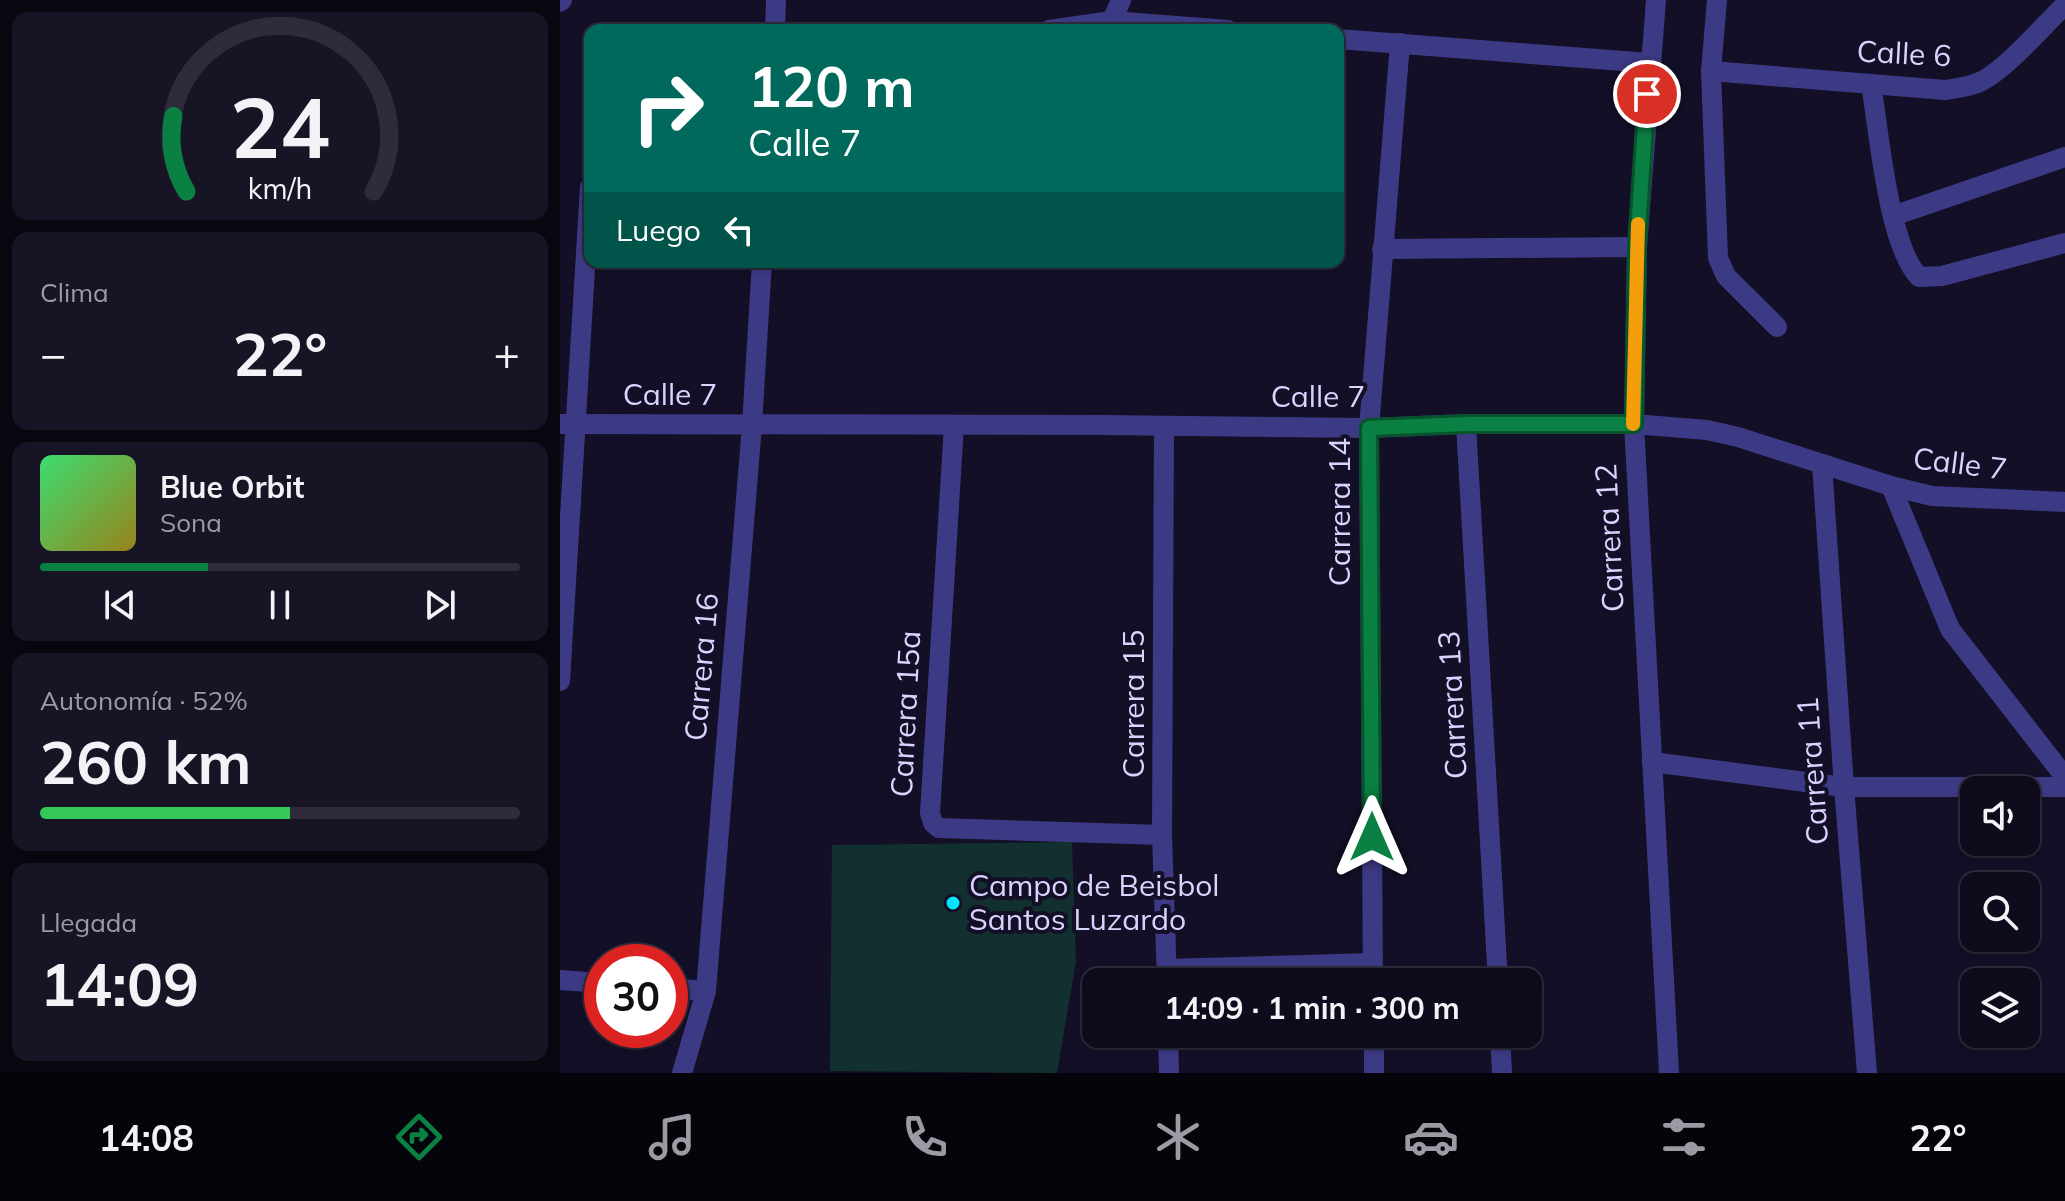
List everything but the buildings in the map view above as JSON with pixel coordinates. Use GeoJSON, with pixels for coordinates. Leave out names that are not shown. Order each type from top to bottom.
{"type":"FeatureCollection","features":[{"type":"Feature","properties":{"kind":"street"},"geometry":{"type":"LineString","coordinates":[[775,24],[776,0]]}},
{"type":"Feature","properties":{"kind":"street"},"geometry":{"type":"LineString","coordinates":[[1112,21],[1121,0]]}},
{"type":"Feature","properties":{"kind":"street","name":"Carrera 12"},"geometry":{"type":"LineString","coordinates":[[1656,0],[1637,247],[1634,424],[1669,1073]]}},
{"type":"Feature","properties":{"kind":"street"},"geometry":{"type":"LineString","coordinates":[[1717,0],[1711,71],[1718,258],[1726,276],[1777,327]]}},
{"type":"Feature","properties":{"kind":"street","name":"Calle 6"},"geometry":{"type":"LineString","coordinates":[[1711,71],[1945,90],[1967,87],[1984,80],[2006,62],[2065,5]]}},
{"type":"Feature","properties":{"kind":"street"},"geometry":{"type":"LineString","coordinates":[[1091,24],[1112,21],[1151,24]]}},
{"type":"Feature","properties":{"kind":"street"},"geometry":{"type":"LineString","coordinates":[[1344,39],[1649,63]]}},
{"type":"Feature","properties":{"kind":"street","name":"Carrera 14"},"geometry":{"type":"LineString","coordinates":[[1373,968],[1369,428],[1400,43]]}},
{"type":"Feature","properties":{"kind":"street"},"geometry":{"type":"LineString","coordinates":[[1871,84],[1893,216],[1911,269],[1919,277],[1942,276],[2065,243]]}},
{"type":"Feature","properties":{"kind":"street"},"geometry":{"type":"LineString","coordinates":[[1893,216],[2065,157]]}},
{"type":"Feature","properties":{"kind":"street"},"geometry":{"type":"LineString","coordinates":[[1382,249],[1637,247]]}},
{"type":"Feature","properties":{"kind":"street"},"geometry":{"type":"LineString","coordinates":[[560,681],[569,424],[584,255]]}},
{"type":"Feature","properties":{"kind":"street","name":"Carrera 16"},"geometry":{"type":"LineString","coordinates":[[682,1073],[706,991],[752,425],[762,268]]}},
{"type":"Feature","properties":{"kind":"street","name":"Calle 7"},"geometry":{"type":"LineString","coordinates":[[569,424],[1369,428],[1466,424],[1634,424],[1707,430],[1738,437],[1932,496],[2065,502]]}},
{"type":"Feature","properties":{"kind":"street","name":"Carrera 13"},"geometry":{"type":"LineString","coordinates":[[1466,424],[1497,968]]}},
{"type":"Feature","properties":{"kind":"street","name":"Carrera 15a"},"geometry":{"type":"LineString","coordinates":[[954,425],[930,813],[933,823],[939,828],[1162,835]]}},
{"type":"Feature","properties":{"kind":"street","name":"Carrera 15"},"geometry":{"type":"LineString","coordinates":[[1164,426],[1165,760],[1162,835],[1167,968]]}},
{"type":"Feature","properties":{"kind":"street","name":"Carrera 11"},"geometry":{"type":"LineString","coordinates":[[1822,464],[1867,1073]]}},
{"type":"Feature","properties":{"kind":"street"},"geometry":{"type":"LineString","coordinates":[[1891,486],[1950,629],[2065,777]]}},
{"type":"Feature","properties":{"kind":"street"},"geometry":{"type":"LineString","coordinates":[[1652,762],[1844,787],[2065,787]]}},
{"type":"Feature","properties":{"kind":"street"},"geometry":{"type":"LineString","coordinates":[[560,980],[584,982]]}},
{"type":"Feature","properties":{"kind":"street"},"geometry":{"type":"LineString","coordinates":[[688,990],[706,991]]}},
{"type":"Feature","properties":{"kind":"street"},"geometry":{"type":"LineString","coordinates":[[1168,1048],[1169,1073]]}},
{"type":"Feature","properties":{"kind":"street"},"geometry":{"type":"LineString","coordinates":[[1374,1048],[1374,1073]]}},
{"type":"Feature","properties":{"kind":"street"},"geometry":{"type":"LineString","coordinates":[[1501,1048],[1502,1073]]}},
{"type":"Feature","properties":{"kind":"green space","name":"Campo de Beisbol Santos Luzardo"},"geometry":{"type":"Polygon","coordinates":[[[1072,842],[1076,961],[1057,1073],[830,1071],[832,845],[1072,842]]]}},
{"type":"Feature","properties":{"kind":"slow traffic"},"geometry":{"type":"LineString","coordinates":[[1633,424],[1638,224]]}},
{"type":"Feature","properties":{"kind":"place","name":"Campo de Beisbol Santos Luzardo"},"geometry":{"type":"Point","coordinates":[953,903]}},
{"type":"Feature","properties":{"kind":"route"},"geometry":{"type":"LineString","coordinates":[[1372,837],[1369,428],[1466,424],[1634,424],[1637,247],[1647,94]]}}]}
